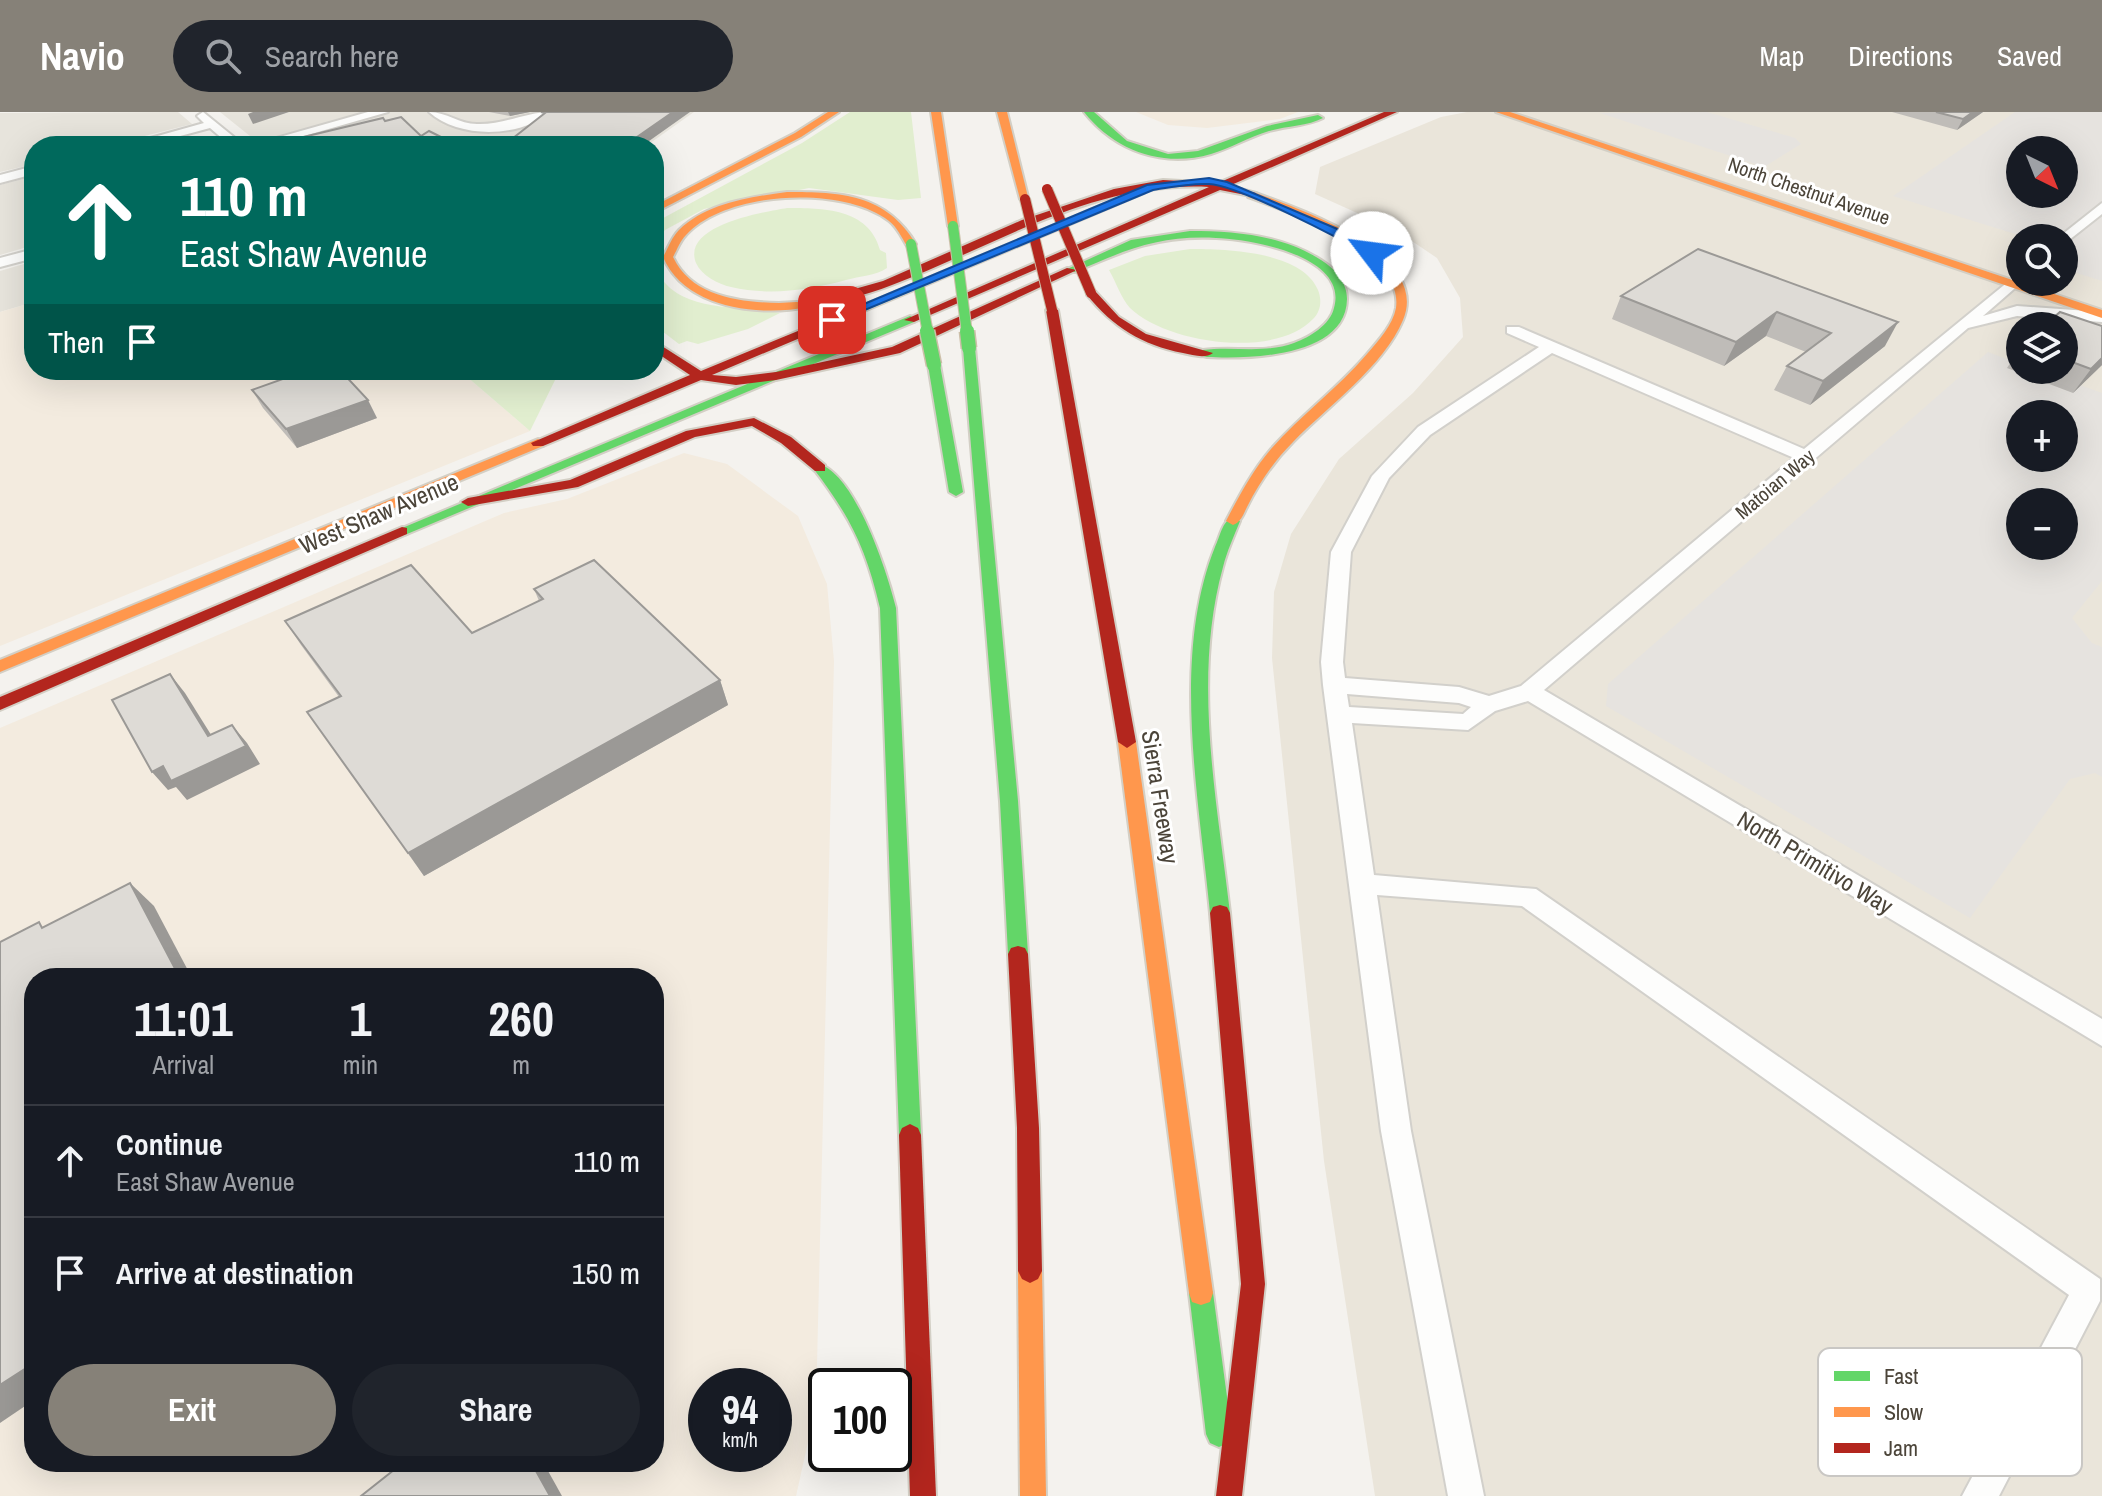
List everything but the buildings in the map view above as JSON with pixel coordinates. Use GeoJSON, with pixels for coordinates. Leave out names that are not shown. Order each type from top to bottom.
{"type":"FeatureCollection","features":[{"type":"Feature","properties":{"kind":"main road"},"geometry":{"type":"LineString","coordinates":[[664,205],[798,135],[834,112]]}},
{"type":"Feature","properties":{"kind":"main road"},"geometry":{"type":"LineString","coordinates":[[936,112],[969,348],[1009,801],[1028,1128],[1033,1496]]}},
{"type":"Feature","properties":{"kind":"main road","name":"Sierra Freeway"},"geometry":{"type":"LineString","coordinates":[[1002,112],[1052,310],[1080,450],[1142,837],[1228,1496]]}},
{"type":"Feature","properties":{"kind":"main road"},"geometry":{"type":"LineString","coordinates":[[1009,112],[1026,129]]}},
{"type":"Feature","properties":{"kind":"main road"},"geometry":{"type":"LineString","coordinates":[[1089,112],[1116,139],[1151,154],[1176,159],[1210,153],[1264,130],[1325,115]]}},
{"type":"Feature","properties":{"kind":"main road"},"geometry":{"type":"LineString","coordinates":[[780,376],[1392,112]]}},
{"type":"Feature","properties":{"kind":"main road","name":"North Chestnut Avenue"},"geometry":{"type":"LineString","coordinates":[[1501,112],[2006,277]]}},
{"type":"Feature","properties":{"kind":"main road"},"geometry":{"type":"LineString","coordinates":[[1151,188],[1325,115]]}},
{"type":"Feature","properties":{"kind":"main road"},"geometry":{"type":"LineString","coordinates":[[664,352],[697,376],[739,380],[780,376],[890,351],[1133,243],[1169,234],[1231,234],[1287,248],[1328,271],[1338,283],[1343,299],[1337,320],[1313,338],[1265,353],[1224,355],[1169,348],[1134,336],[1104,315],[1091,293],[1047,189],[1041,171]]}},
{"type":"Feature","properties":{"kind":"main road"},"geometry":{"type":"LineString","coordinates":[[958,505],[934,365],[911,244],[900,224],[874,207],[845,199],[795,195],[754,200],[709,214],[678,236],[668,257],[671,268],[681,281],[716,298],[762,304],[821,302],[882,285],[1080,203],[1190,182],[1224,184],[1362,247],[1389,268],[1399,283],[1404,303],[1402,315],[1391,336],[1282,445],[1254,479],[1223,540],[1205,611],[1202,711],[1253,1284],[1228,1496]]}},
{"type":"Feature","properties":{"kind":"main road","name":"West Shaw Avenue"},"geometry":{"type":"LineString","coordinates":[[0,666],[1151,188]]}},
{"type":"Feature","properties":{"kind":"main road","name":"North Chestnut Avenue"},"geometry":{"type":"LineString","coordinates":[[2054,296],[2102,316]]}},
{"type":"Feature","properties":{"kind":"main road","name":"West Shaw Avenue"},"geometry":{"type":"LineString","coordinates":[[0,704],[468,502],[780,376]]}},
{"type":"Feature","properties":{"kind":"main road"},"geometry":{"type":"LineString","coordinates":[[468,502],[573,484],[691,434],[754,422],[789,441],[821,468],[849,502],[867,533],[887,590],[892,643],[923,1496]]}},
{"type":"Feature","properties":{"kind":"main road"},"geometry":{"type":"LineString","coordinates":[[969,567],[1009,801]]}},
{"type":"Feature","properties":{"kind":"street"},"geometry":{"type":"LineString","coordinates":[[198,112],[227,136]]}},
{"type":"Feature","properties":{"kind":"street"},"geometry":{"type":"LineString","coordinates":[[292,136],[382,112]]}},
{"type":"Feature","properties":{"kind":"street"},"geometry":{"type":"LineString","coordinates":[[435,112],[458,125],[477,127],[498,126],[545,112]]}},
{"type":"Feature","properties":{"kind":"street"},"geometry":{"type":"LineString","coordinates":[[167,136],[213,124]]}},
{"type":"Feature","properties":{"kind":"street"},"geometry":{"type":"LineString","coordinates":[[0,179],[24,173]]}},
{"type":"Feature","properties":{"kind":"street"},"geometry":{"type":"LineString","coordinates":[[2078,228],[2102,207]]}},
{"type":"Feature","properties":{"kind":"street"},"geometry":{"type":"LineString","coordinates":[[0,263],[24,256]]}},
{"type":"Feature","properties":{"kind":"street","name":"Matoian Way"},"geometry":{"type":"LineString","coordinates":[[1529,691],[2006,289]]}},
{"type":"Feature","properties":{"kind":"street"},"geometry":{"type":"LineString","coordinates":[[1964,326],[2017,311],[2102,316]]}},
{"type":"Feature","properties":{"kind":"street"},"geometry":{"type":"LineString","coordinates":[[1513,330],[1807,457]]}},
{"type":"Feature","properties":{"kind":"street"},"geometry":{"type":"LineString","coordinates":[[1466,1496],[1396,1131],[1332,662],[1341,552],[1381,476],[1424,431],[1551,346]]}},
{"type":"Feature","properties":{"kind":"street"},"geometry":{"type":"LineString","coordinates":[[1334,685],[1459,695],[1489,704],[1509,701],[1529,691]]}},
{"type":"Feature","properties":{"kind":"street","name":"North Primitivo Way"},"geometry":{"type":"LineString","coordinates":[[1529,691],[2102,1034]]}},
{"type":"Feature","properties":{"kind":"street"},"geometry":{"type":"LineString","coordinates":[[1338,714],[1468,722],[1489,704]]}},
{"type":"Feature","properties":{"kind":"street"},"geometry":{"type":"LineString","coordinates":[[1362,884],[1527,896],[2089,1290],[2058,1348]]}},
{"type":"Feature","properties":{"kind":"street"},"geometry":{"type":"LineString","coordinates":[[1980,1496],[1991,1476]]}},
{"type":"Feature","properties":{"kind":"shaded area"},"geometry":{"type":"Polygon","coordinates":[[[178,112],[192,124],[145,136],[24,136],[24,166],[0,172],[0,113],[178,112]]]}},
{"type":"Feature","properties":{"kind":"shaded area"},"geometry":{"type":"Polygon","coordinates":[[[220,112],[694,112],[660,136],[250,136],[220,112]]]}},
{"type":"Feature","properties":{"kind":"shaded area"},"geometry":{"type":"Polygon","coordinates":[[[1136,112],[1298,112],[1280,119],[1207,128],[1168,125],[1136,112]]]}},
{"type":"Feature","properties":{"kind":"shaded area"},"geometry":{"type":"Polygon","coordinates":[[[1467,112],[2102,112],[2102,1496],[1375,1496],[1324,1161],[1272,658],[1274,592],[1291,534],[1339,459],[1413,393],[1463,337],[1460,298],[1437,258],[1397,231],[1315,194],[1320,167],[1441,117],[1467,112]]]}},
{"type":"Feature","properties":{"kind":"shaded area"},"geometry":{"type":"Polygon","coordinates":[[[1707,112],[1795,138],[1801,144],[1764,167],[1600,113],[1707,112]]]}},
{"type":"Feature","properties":{"kind":"shaded area"},"geometry":{"type":"Polygon","coordinates":[[[2015,112],[2102,112],[2102,281],[2078,273],[2078,224],[2006,224],[2006,231],[1893,196],[2015,112]]]}},
{"type":"Feature","properties":{"kind":"shaded area"},"geometry":{"type":"Polygon","coordinates":[[[24,179],[24,248],[0,255],[0,185],[24,179]]]}},
{"type":"Feature","properties":{"kind":"shaded area"},"geometry":{"type":"Polygon","coordinates":[[[24,264],[24,305],[0,312],[0,271],[24,264]]]}},
{"type":"Feature","properties":{"kind":"shaded area"},"geometry":{"type":"Polygon","coordinates":[[[24,305],[24,380],[471,380],[530,431],[0,646],[0,312],[24,305]]]}},
{"type":"Feature","properties":{"kind":"shaded area"},"geometry":{"type":"Polygon","coordinates":[[[1988,352],[2006,359],[2006,384],[2077,384],[2102,393],[2102,581],[2072,618],[2092,643],[2102,647],[2102,777],[2095,773],[2070,779],[1970,918],[1606,706],[1608,684],[1988,352]]]}},
{"type":"Feature","properties":{"kind":"shaded area"},"geometry":{"type":"Polygon","coordinates":[[[684,453],[727,464],[798,516],[827,584],[834,661],[817,1368],[808,1368],[808,1442],[796,1496],[0,1496],[0,728],[504,513],[567,499],[684,453]]]}},
{"type":"Feature","properties":{"kind":"green space"},"geometry":{"type":"Polygon","coordinates":[[[850,112],[911,112],[921,198],[898,200],[809,188],[704,209],[664,231],[664,218],[802,143],[850,112]]]}},
{"type":"Feature","properties":{"kind":"green space"},"geometry":{"type":"Polygon","coordinates":[[[787,208],[829,210],[855,218],[866,226],[880,250],[886,253],[887,268],[818,287],[775,291],[726,286],[711,279],[699,268],[695,250],[701,239],[712,230],[745,217],[787,208]]]}},
{"type":"Feature","properties":{"kind":"green space"},"geometry":{"type":"Polygon","coordinates":[[[1190,249],[1261,255],[1296,267],[1309,277],[1318,290],[1318,312],[1296,331],[1249,343],[1194,338],[1169,331],[1130,308],[1109,270],[1145,256],[1190,249]]]}},
{"type":"Feature","properties":{"kind":"green space"},"geometry":{"type":"Polygon","coordinates":[[[664,281],[677,293],[710,305],[780,313],[748,329],[698,344],[687,341],[679,344],[664,333],[664,281]]]}},
{"type":"Feature","properties":{"kind":"green space"},"geometry":{"type":"Polygon","coordinates":[[[471,380],[555,380],[530,431],[471,380]]]}},
{"type":"Feature","properties":{"kind":"traffic: fast"},"geometry":{"type":"LineString","coordinates":[[1089,112],[1124,143],[1138,150],[1168,156],[1199,154],[1270,128],[1318,118]]}},
{"type":"Feature","properties":{"kind":"traffic: fast"},"geometry":{"type":"LineString","coordinates":[[853,312],[1139,193]]}},
{"type":"Feature","properties":{"kind":"traffic: fast"},"geometry":{"type":"LineString","coordinates":[[953,226],[969,348]]}},
{"type":"Feature","properties":{"kind":"traffic: fast"},"geometry":{"type":"LineString","coordinates":[[1071,270],[1144,240],[1217,234],[1246,237],[1298,251],[1319,263],[1335,278],[1341,294],[1339,312],[1329,327],[1316,338],[1300,345],[1262,353],[1207,353]]}},
{"type":"Feature","properties":{"kind":"traffic: fast"},"geometry":{"type":"LineString","coordinates":[[911,244],[934,365]]}},
{"type":"Feature","properties":{"kind":"traffic: fast"},"geometry":{"type":"LineString","coordinates":[[402,531],[910,320]]}},
{"type":"Feature","properties":{"kind":"traffic: fast"},"geometry":{"type":"LineString","coordinates":[[969,348],[1009,801],[1018,954]]}},
{"type":"Feature","properties":{"kind":"traffic: fast"},"geometry":{"type":"LineString","coordinates":[[934,365],[956,492]]}},
{"type":"Feature","properties":{"kind":"traffic: fast"},"geometry":{"type":"LineString","coordinates":[[820,468],[845,499],[864,533],[888,608],[910,1135]]}},
{"type":"Feature","properties":{"kind":"traffic: fast"},"geometry":{"type":"LineString","coordinates":[[1220,913],[1204,766],[1201,662],[1205,612],[1216,565],[1233,521]]}},
{"type":"Feature","properties":{"kind":"traffic: fast"},"geometry":{"type":"LineString","coordinates":[[1201,1293],[1219,1434]]}},
{"type":"Feature","properties":{"kind":"traffic: slow"},"geometry":{"type":"LineString","coordinates":[[664,205],[798,135],[834,112]]}},
{"type":"Feature","properties":{"kind":"traffic: slow"},"geometry":{"type":"LineString","coordinates":[[936,112],[953,226]]}},
{"type":"Feature","properties":{"kind":"traffic: slow"},"geometry":{"type":"LineString","coordinates":[[1002,112],[1025,199]]}},
{"type":"Feature","properties":{"kind":"traffic: slow"},"geometry":{"type":"LineString","coordinates":[[1501,112],[2102,314]]}},
{"type":"Feature","properties":{"kind":"traffic: slow"},"geometry":{"type":"LineString","coordinates":[[804,305],[746,304],[705,294],[675,273],[668,257],[682,234],[704,217],[729,206],[787,195],[846,199],[872,207],[893,219],[911,244]]}},
{"type":"Feature","properties":{"kind":"traffic: slow"},"geometry":{"type":"LineString","coordinates":[[1233,521],[1268,462],[1370,358],[1386,339],[1402,306],[1398,285],[1386,266],[1368,250],[1319,222],[1252,195]]}},
{"type":"Feature","properties":{"kind":"traffic: slow"},"geometry":{"type":"LineString","coordinates":[[0,666],[538,443]]}},
{"type":"Feature","properties":{"kind":"traffic: slow"},"geometry":{"type":"LineString","coordinates":[[1127,742],[1201,1293]]}},
{"type":"Feature","properties":{"kind":"traffic: slow"},"geometry":{"type":"LineString","coordinates":[[1030,1271],[1033,1496]]}},
{"type":"Feature","properties":{"kind":"traffic: jam"},"geometry":{"type":"LineString","coordinates":[[910,320],[1392,112]]}},
{"type":"Feature","properties":{"kind":"traffic: jam"},"geometry":{"type":"LineString","coordinates":[[804,305],[887,284],[1026,223],[1117,191],[1163,183],[1208,184],[1252,195]]}},
{"type":"Feature","properties":{"kind":"traffic: jam"},"geometry":{"type":"LineString","coordinates":[[1047,189],[1091,293]]}},
{"type":"Feature","properties":{"kind":"traffic: jam"},"geometry":{"type":"LineString","coordinates":[[1025,199],[1052,310]]}},
{"type":"Feature","properties":{"kind":"traffic: jam"},"geometry":{"type":"LineString","coordinates":[[664,353],[687,370],[711,379],[736,381],[776,376],[896,350],[1071,270]]}},
{"type":"Feature","properties":{"kind":"traffic: jam"},"geometry":{"type":"LineString","coordinates":[[1091,293],[1128,329],[1171,347],[1207,353]]}},
{"type":"Feature","properties":{"kind":"traffic: jam"},"geometry":{"type":"LineString","coordinates":[[1052,310],[1127,742]]}},
{"type":"Feature","properties":{"kind":"traffic: jam"},"geometry":{"type":"LineString","coordinates":[[538,443],[853,312]]}},
{"type":"Feature","properties":{"kind":"traffic: jam"},"geometry":{"type":"LineString","coordinates":[[468,502],[573,484],[691,434],[754,422],[786,440],[820,468]]}},
{"type":"Feature","properties":{"kind":"traffic: jam"},"geometry":{"type":"LineString","coordinates":[[0,704],[402,531]]}},
{"type":"Feature","properties":{"kind":"traffic: jam"},"geometry":{"type":"LineString","coordinates":[[1220,913],[1253,1284],[1229,1496]]}},
{"type":"Feature","properties":{"kind":"traffic: jam"},"geometry":{"type":"LineString","coordinates":[[1018,954],[1028,1128],[1030,1271]]}},
{"type":"Feature","properties":{"kind":"traffic: jam"},"geometry":{"type":"LineString","coordinates":[[910,1135],[923,1496]]}},
{"type":"Feature","properties":{"kind":"route"},"geometry":{"type":"LineString","coordinates":[[832,320],[1151,188],[1168,184],[1209,181],[1224,184],[1338,233],[1372,253]]}}]}
